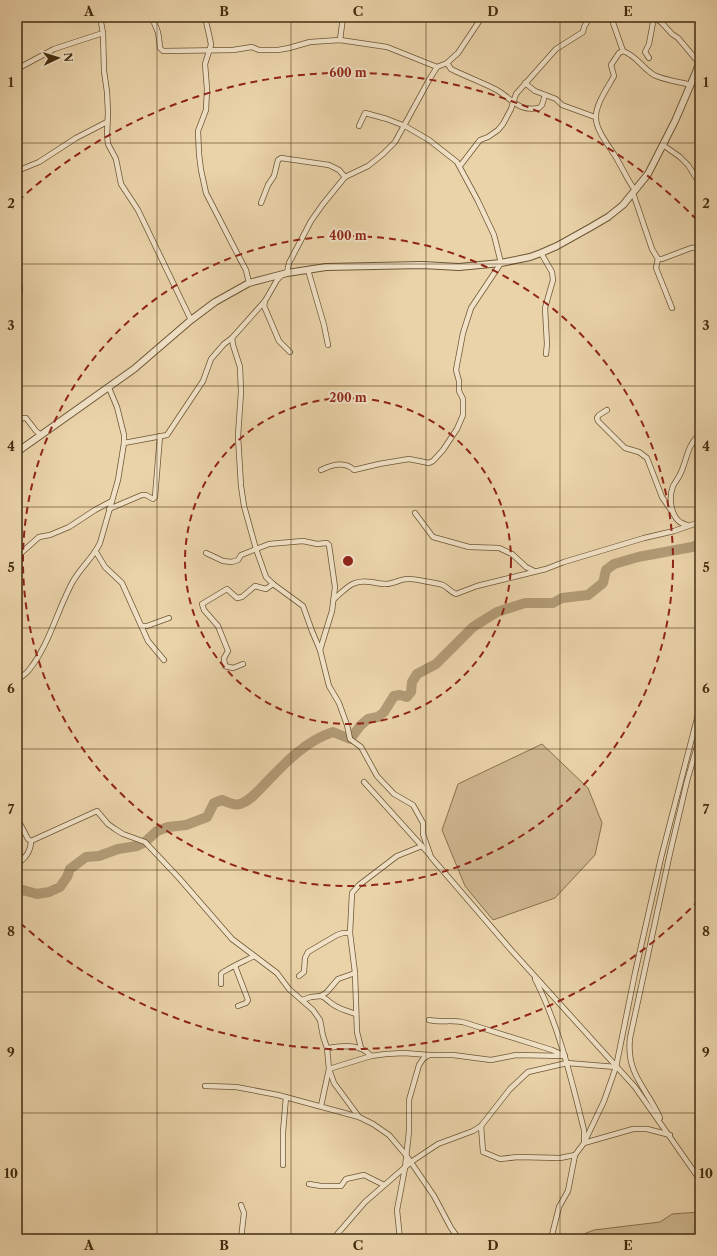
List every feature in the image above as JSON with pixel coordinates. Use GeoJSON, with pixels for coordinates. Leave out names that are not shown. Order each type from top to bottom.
{"type":"FeatureCollection","features":[{"type":"Feature","properties":{"kind":"street"},"geometry":{"type":"LineString","coordinates":[[150,17],[157,26],[160,48],[163,51],[209,51],[252,47],[259,50],[278,50],[310,42],[340,40],[387,47],[437,68]]}},
{"type":"Feature","properties":{"kind":"street"},"geometry":{"type":"LineString","coordinates":[[205,17],[210,39],[209,51],[205,64],[207,89],[206,110],[198,131],[198,154],[206,193],[246,270],[249,283]]}},
{"type":"Feature","properties":{"kind":"street"},"geometry":{"type":"LineString","coordinates":[[340,40],[343,17]]}},
{"type":"Feature","properties":{"kind":"street"},"geometry":{"type":"LineString","coordinates":[[124,443],[166,434],[174,425],[203,381],[212,359],[224,344],[232,338],[265,301],[277,280],[284,274],[311,221],[323,204],[345,177],[368,166],[396,142],[437,68],[447,63],[458,54],[482,17]]}},
{"type":"Feature","properties":{"kind":"street"},"geometry":{"type":"LineString","coordinates":[[460,166],[480,140],[493,134],[503,124],[516,94],[525,83],[556,49],[566,41],[583,32],[584,27],[590,17]]}},
{"type":"Feature","properties":{"kind":"street"},"geometry":{"type":"LineString","coordinates":[[611,17],[623,51]]}},
{"type":"Feature","properties":{"kind":"street"},"geometry":{"type":"LineString","coordinates":[[17,452],[109,388],[159,349],[191,320],[215,302],[249,283],[284,274],[308,270],[366,266],[459,266],[501,263],[530,257],[541,253],[576,236],[608,217],[623,205],[648,174],[663,146],[700,62],[678,38],[654,17],[649,44],[645,52],[649,58]]}},
{"type":"Feature","properties":{"kind":"street"},"geometry":{"type":"LineString","coordinates":[[101,18],[108,113],[108,144],[116,159],[121,184],[138,210],[191,320]]}},
{"type":"Feature","properties":{"kind":"street"},"geometry":{"type":"LineString","coordinates":[[17,69],[54,49],[103,33]]}},
{"type":"Feature","properties":{"kind":"street"},"geometry":{"type":"LineString","coordinates":[[623,51],[631,54],[655,76],[691,85]]}},
{"type":"Feature","properties":{"kind":"street"},"geometry":{"type":"LineString","coordinates":[[623,51],[619,53],[611,65],[614,76],[599,104],[596,117],[597,126],[618,160],[634,192],[652,249],[658,259],[656,268],[672,308]]}},
{"type":"Feature","properties":{"kind":"street"},"geometry":{"type":"LineString","coordinates":[[447,63],[451,69],[494,89],[513,103],[525,109],[539,108],[542,105],[545,95]]}},
{"type":"Feature","properties":{"kind":"street"},"geometry":{"type":"LineString","coordinates":[[525,83],[535,91],[556,99],[562,105],[596,117]]}},
{"type":"Feature","properties":{"kind":"street"},"geometry":{"type":"LineString","coordinates":[[321,470],[329,466],[343,464],[350,466],[354,470],[379,464],[409,460],[429,463],[434,461],[457,429],[463,415],[463,399],[459,391],[459,381],[456,370],[458,354],[471,308],[501,263],[494,234],[460,166],[429,140],[405,126],[367,113],[364,115],[359,126]]}},
{"type":"Feature","properties":{"kind":"street"},"geometry":{"type":"LineString","coordinates":[[17,171],[40,162],[76,138],[107,122]]}},
{"type":"Feature","properties":{"kind":"street"},"geometry":{"type":"LineString","coordinates":[[663,146],[680,157],[688,165],[700,184]]}},
{"type":"Feature","properties":{"kind":"street"},"geometry":{"type":"LineString","coordinates":[[261,203],[268,185],[274,176],[278,160],[281,158],[329,165],[339,170],[345,177]]}},
{"type":"Feature","properties":{"kind":"street"},"geometry":{"type":"LineString","coordinates":[[658,259],[662,259],[691,248],[700,247]]}},
{"type":"Feature","properties":{"kind":"street"},"geometry":{"type":"LineString","coordinates":[[541,253],[552,272],[553,280],[544,308],[547,339],[546,354]]}},
{"type":"Feature","properties":{"kind":"street"},"geometry":{"type":"LineString","coordinates":[[17,266],[20,291]]}},
{"type":"Feature","properties":{"kind":"street"},"geometry":{"type":"LineString","coordinates":[[308,270],[328,344]]}},
{"type":"Feature","properties":{"kind":"street"},"geometry":{"type":"LineString","coordinates":[[265,301],[264,306],[279,341],[290,352]]}},
{"type":"Feature","properties":{"kind":"street"},"geometry":{"type":"LineString","coordinates":[[232,338],[232,346],[240,367],[241,392],[238,436],[241,486],[244,506],[256,549],[266,577],[303,606],[320,650],[329,686],[339,703],[347,724],[350,739],[361,747],[377,776],[394,794],[413,805],[423,823],[424,834],[431,856]]}},
{"type":"Feature","properties":{"kind":"street"},"geometry":{"type":"LineString","coordinates":[[17,680],[28,671],[36,659],[59,615],[73,582],[82,567],[96,552],[100,543],[118,480],[124,443],[117,407],[109,388]]}},
{"type":"Feature","properties":{"kind":"street"},"geometry":{"type":"LineString","coordinates":[[606,410],[599,415],[597,418],[598,421],[625,448],[639,452],[647,458],[662,497],[674,513]]}},
{"type":"Feature","properties":{"kind":"street"},"geometry":{"type":"LineString","coordinates":[[17,422],[23,418],[26,418],[41,435]]}},
{"type":"Feature","properties":{"kind":"street"},"geometry":{"type":"LineString","coordinates":[[109,509],[142,495],[146,495],[153,499],[160,436]]}},
{"type":"Feature","properties":{"kind":"street"},"geometry":{"type":"LineString","coordinates":[[687,525],[677,521],[671,506],[673,488],[682,470],[692,442],[700,436]]}},
{"type":"Feature","properties":{"kind":"street"},"geometry":{"type":"LineString","coordinates":[[17,561],[20,554],[39,537],[50,535],[69,527],[112,501]]}},
{"type":"Feature","properties":{"kind":"street"},"geometry":{"type":"LineString","coordinates":[[415,513],[433,537],[468,547],[499,548],[512,554],[534,572]]}},
{"type":"Feature","properties":{"kind":"street"},"geometry":{"type":"LineString","coordinates":[[334,599],[348,585],[357,582],[392,584],[406,579],[414,579],[420,582],[444,586],[456,594],[477,586],[534,572],[700,522]]}},
{"type":"Feature","properties":{"kind":"street"},"geometry":{"type":"LineString","coordinates":[[206,553],[223,561],[232,562],[238,560],[241,555],[269,544],[303,542],[317,544],[327,543],[330,545],[335,578],[334,599],[332,611],[320,650]]}},
{"type":"Feature","properties":{"kind":"street"},"geometry":{"type":"LineString","coordinates":[[96,552],[105,567],[122,583],[148,641],[164,660]]}},
{"type":"Feature","properties":{"kind":"street"},"geometry":{"type":"LineString","coordinates":[[243,664],[233,668],[225,666],[224,658],[228,651],[218,626],[204,610],[202,604],[227,589],[237,598],[242,597],[255,586],[266,589],[273,584]]}},
{"type":"Feature","properties":{"kind":"street"},"geometry":{"type":"LineString","coordinates":[[142,626],[147,626],[169,618]]}},
{"type":"Feature","properties":{"kind":"street"},"geometry":{"type":"LineString","coordinates":[[551,1239],[559,1207],[568,1191],[575,1155],[584,1143],[604,1101],[616,1066],[661,858],[700,706]]}},
{"type":"Feature","properties":{"kind":"street"},"geometry":{"type":"LineString","coordinates":[[664,1128],[655,1105],[634,1073],[628,1050],[635,1010],[670,853],[687,781],[700,736]]}},
{"type":"Feature","properties":{"kind":"street"},"geometry":{"type":"LineString","coordinates":[[364,782],[393,816],[431,856],[532,973],[635,1087],[700,1180]]}},
{"type":"Feature","properties":{"kind":"street"},"geometry":{"type":"LineString","coordinates":[[31,841],[97,811],[108,824],[115,829],[145,842],[179,878],[232,939],[277,973],[289,989],[313,1010],[320,1020],[322,1036],[328,1048],[329,1068],[321,1106]]}},
{"type":"Feature","properties":{"kind":"street"},"geometry":{"type":"LineString","coordinates":[[17,818],[28,840],[31,841]]}},
{"type":"Feature","properties":{"kind":"street"},"geometry":{"type":"LineString","coordinates":[[17,864],[26,856],[31,848],[31,841]]}},
{"type":"Feature","properties":{"kind":"street"},"geometry":{"type":"LineString","coordinates":[[361,1048],[357,1032],[355,973],[350,934],[351,896],[359,884],[397,856],[422,846]]}},
{"type":"Feature","properties":{"kind":"street"},"geometry":{"type":"LineString","coordinates":[[299,976],[304,972],[305,958],[308,952],[337,935],[350,934]]}},
{"type":"Feature","properties":{"kind":"street"},"geometry":{"type":"LineString","coordinates":[[221,984],[221,974],[223,971],[254,956]]}},
{"type":"Feature","properties":{"kind":"street"},"geometry":{"type":"LineString","coordinates":[[235,966],[248,1000],[246,1003],[238,1006]]}},
{"type":"Feature","properties":{"kind":"street"},"geometry":{"type":"LineString","coordinates":[[302,1000],[321,996],[327,992],[338,979],[355,973]]}},
{"type":"Feature","properties":{"kind":"street"},"geometry":{"type":"LineString","coordinates":[[532,973],[545,998],[565,1056],[584,1130],[584,1143]]}},
{"type":"Feature","properties":{"kind":"street"},"geometry":{"type":"LineString","coordinates":[[321,996],[326,998],[330,1003],[356,1014]]}},
{"type":"Feature","properties":{"kind":"street"},"geometry":{"type":"LineString","coordinates":[[429,1020],[440,1022],[457,1020],[552,1050],[565,1056]]}},
{"type":"Feature","properties":{"kind":"street"},"geometry":{"type":"LineString","coordinates":[[328,1048],[347,1046],[361,1048],[367,1051],[371,1056]]}},
{"type":"Feature","properties":{"kind":"street"},"geometry":{"type":"LineString","coordinates":[[329,1068],[371,1056],[404,1053],[453,1055],[491,1060],[516,1055],[565,1056]]}},
{"type":"Feature","properties":{"kind":"street"},"geometry":{"type":"LineString","coordinates":[[400,1239],[397,1210],[405,1168],[409,1131],[409,1100],[419,1065],[428,1055]]}},
{"type":"Feature","properties":{"kind":"street"},"geometry":{"type":"LineString","coordinates":[[333,1239],[365,1202],[411,1162],[438,1144],[473,1131],[481,1126],[510,1089],[528,1072],[567,1063],[616,1066]]}},
{"type":"Feature","properties":{"kind":"street"},"geometry":{"type":"LineString","coordinates":[[329,1068],[334,1083],[359,1117]]}},
{"type":"Feature","properties":{"kind":"street"},"geometry":{"type":"LineString","coordinates":[[205,1086],[236,1087],[286,1097],[359,1117],[381,1129],[393,1139],[406,1155],[434,1196],[451,1228],[460,1239]]}},
{"type":"Feature","properties":{"kind":"street"},"geometry":{"type":"LineString","coordinates":[[284,1165],[283,1132],[286,1097]]}},
{"type":"Feature","properties":{"kind":"street"},"geometry":{"type":"LineString","coordinates":[[481,1126],[483,1152],[494,1158],[505,1159],[527,1156],[560,1158],[575,1155]]}},
{"type":"Feature","properties":{"kind":"street"},"geometry":{"type":"LineString","coordinates":[[584,1143],[633,1129],[647,1129],[670,1135]]}},
{"type":"Feature","properties":{"kind":"street"},"geometry":{"type":"LineString","coordinates":[[309,1184],[321,1186],[341,1186],[346,1179],[364,1175],[384,1185]]}},
{"type":"Feature","properties":{"kind":"street"},"geometry":{"type":"LineString","coordinates":[[241,1206],[244,1213],[241,1239]]}},
{"type":"Feature","properties":{"kind":"shaded area"},"geometry":{"type":"Polygon","coordinates":[[[542,744],[588,788],[602,823],[595,855],[555,898],[493,920],[465,886],[442,830],[458,784],[542,744]]]}},
{"type":"Feature","properties":{"kind":"shaded area"},"geometry":{"type":"Polygon","coordinates":[[[700,1212],[700,1239],[571,1239],[594,1230],[660,1222],[672,1214],[700,1212]]]}},
{"type":"Feature","properties":{"kind":"waterway"},"geometry":{"type":"LineString","coordinates":[[17,893],[23,890],[37,894],[49,892],[60,887],[67,877],[70,869],[86,857],[99,856],[118,849],[137,846],[145,842],[157,831],[168,827],[186,825],[207,817],[214,803],[222,800],[231,804],[240,804],[247,801],[287,761],[313,741],[333,732],[350,739],[368,719],[378,717],[384,712],[394,696],[400,695],[407,697],[411,692],[412,682],[417,674],[436,664],[473,627],[497,612],[525,603],[553,603],[562,598],[588,595],[603,583],[606,570],[614,564],[638,557],[692,547],[700,544]]}}]}
